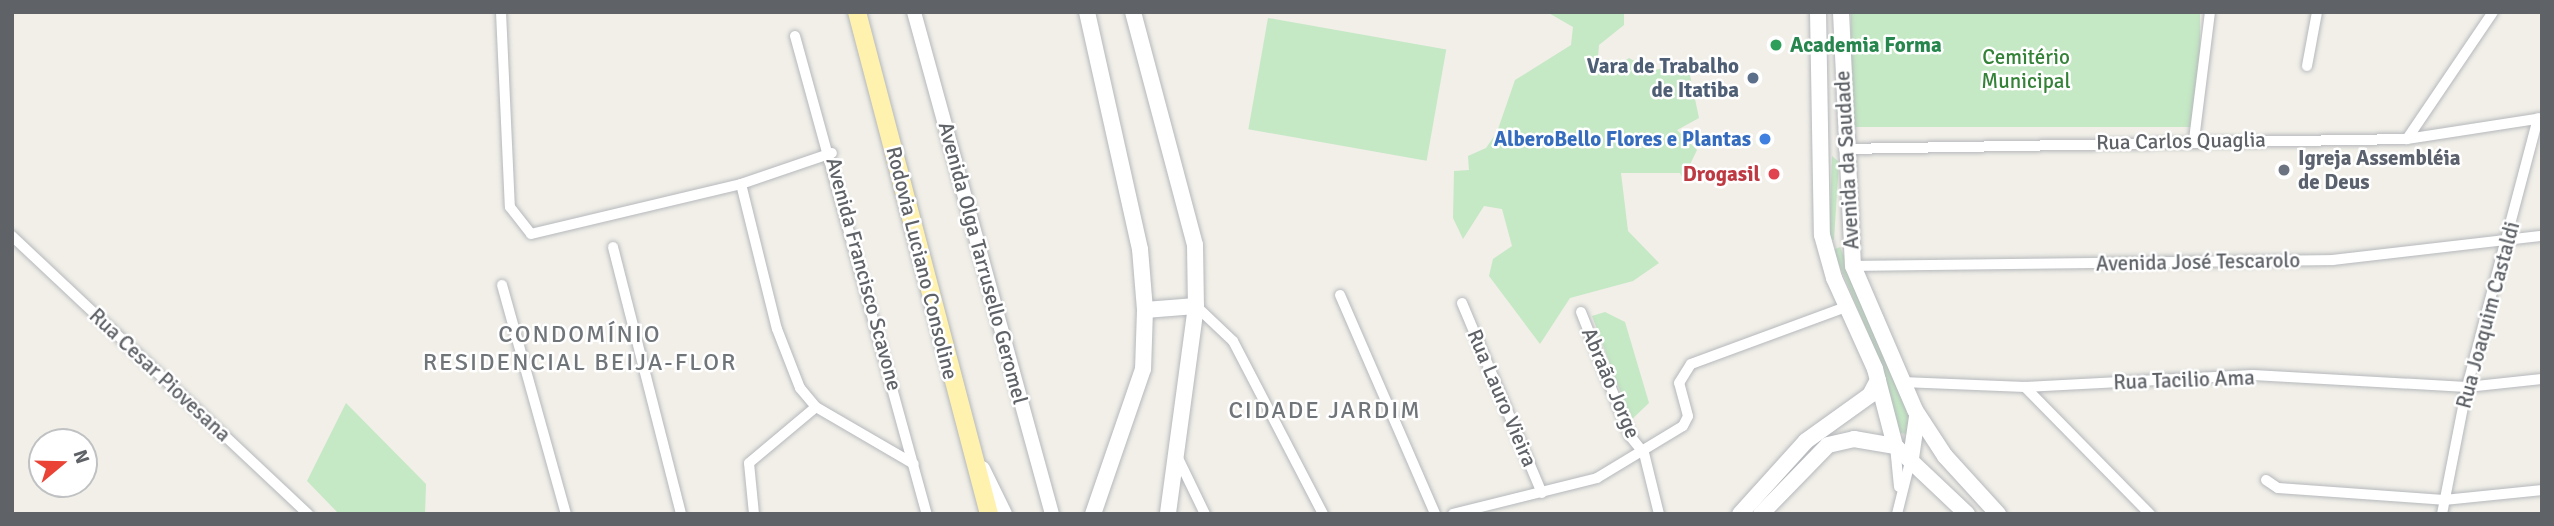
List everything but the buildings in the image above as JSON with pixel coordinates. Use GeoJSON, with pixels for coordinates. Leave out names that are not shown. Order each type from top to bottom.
{"type":"FeatureCollection","features":[{"type":"Feature","properties":{"kind":"main road","name":"Rodovia Luciano Consoline"},"geometry":{"type":"LineString","coordinates":[[857,12],[989,514]]}},
{"type":"Feature","properties":{"kind":"main road"},"geometry":{"type":"LineString","coordinates":[[1087,12],[1140,249],[1144,310],[1143,369],[1093,514]]}},
{"type":"Feature","properties":{"kind":"main road"},"geometry":{"type":"LineString","coordinates":[[1133,12],[1195,245],[1196,306],[1173,448],[1168,514]]}},
{"type":"Feature","properties":{"kind":"main road","name":"Avenida da Saudade"},"geometry":{"type":"LineString","coordinates":[[1818,12],[1822,235],[1846,307],[1878,380],[1895,446]]}},
{"type":"Feature","properties":{"kind":"main road","name":"Avenida da Saudade"},"geometry":{"type":"LineString","coordinates":[[1841,12],[1844,149],[1853,266],[1915,410],[1945,456],[1998,514]]}},
{"type":"Feature","properties":{"kind":"main road"},"geometry":{"type":"LineString","coordinates":[[1818,30],[1841,34]]}},
{"type":"Feature","properties":{"kind":"main road"},"geometry":{"type":"LineString","coordinates":[[1818,76],[1842,75]]}},
{"type":"Feature","properties":{"kind":"main road"},"geometry":{"type":"LineString","coordinates":[[1819,134],[1844,149]]}},
{"type":"Feature","properties":{"kind":"main road"},"geometry":{"type":"LineString","coordinates":[[1144,310],[1196,306]]}},
{"type":"Feature","properties":{"kind":"main road"},"geometry":{"type":"LineString","coordinates":[[1740,514],[1806,441],[1856,407],[1878,380]]}},
{"type":"Feature","properties":{"kind":"main road"},"geometry":{"type":"LineString","coordinates":[[1911,458],[1920,426],[1915,410]]}},
{"type":"Feature","properties":{"kind":"main road"},"geometry":{"type":"LineString","coordinates":[[1761,514],[1828,445],[1854,439],[1895,446],[1911,458],[1967,514]]}},
{"type":"Feature","properties":{"kind":"main road"},"geometry":{"type":"LineString","coordinates":[[968,440],[1004,514]]}},
{"type":"Feature","properties":{"kind":"street"},"geometry":{"type":"LineString","coordinates":[[501,12],[510,207],[522,229],[546,234],[741,184],[832,153]]}},
{"type":"Feature","properties":{"kind":"street","name":"Avenida Olga Tarrusello Geromel"},"geometry":{"type":"LineString","coordinates":[[914,12],[1052,514]]}},
{"type":"Feature","properties":{"kind":"street"},"geometry":{"type":"LineString","coordinates":[[2194,140],[2210,12]]}},
{"type":"Feature","properties":{"kind":"street"},"geometry":{"type":"LineString","coordinates":[[2307,66],[2317,12]]}},
{"type":"Feature","properties":{"kind":"street"},"geometry":{"type":"LineString","coordinates":[[2407,139],[2493,12]]}},
{"type":"Feature","properties":{"kind":"street","name":"Avenida Francisco Scavone"},"geometry":{"type":"LineString","coordinates":[[794,36],[832,153],[927,514]]}},
{"type":"Feature","properties":{"kind":"street","name":"Rua Carlos Quaglia"},"geometry":{"type":"LineString","coordinates":[[1844,149],[2194,140],[2407,139],[2540,118]]}},
{"type":"Feature","properties":{"kind":"street","name":"Rua Joaquim Castaldi"},"geometry":{"type":"LineString","coordinates":[[2442,514],[2467,387],[2540,118]]}},
{"type":"Feature","properties":{"kind":"street"},"geometry":{"type":"LineString","coordinates":[[741,184],[784,351],[816,407],[914,464]]}},
{"type":"Feature","properties":{"kind":"street","name":"Rua Cesar Piovesana"},"geometry":{"type":"LineString","coordinates":[[12,236],[308,514]]}},
{"type":"Feature","properties":{"kind":"street","name":"Avenida José Tescarolo"},"geometry":{"type":"LineString","coordinates":[[1853,266],[2333,260],[2542,236]]}},
{"type":"Feature","properties":{"kind":"street"},"geometry":{"type":"LineString","coordinates":[[613,247],[681,514]]}},
{"type":"Feature","properties":{"kind":"street"},"geometry":{"type":"LineString","coordinates":[[502,285],[566,514]]}},
{"type":"Feature","properties":{"kind":"street"},"geometry":{"type":"LineString","coordinates":[[1340,295],[1435,514]]}},
{"type":"Feature","properties":{"kind":"street","name":"Rua Lauro Vieira"},"geometry":{"type":"LineString","coordinates":[[1462,303],[1542,493]]}},
{"type":"Feature","properties":{"kind":"street"},"geometry":{"type":"LineString","coordinates":[[1196,306],[1233,341],[1323,514]]}},
{"type":"Feature","properties":{"kind":"street"},"geometry":{"type":"LineString","coordinates":[[1453,514],[1597,478],[1644,453],[1683,426],[1688,416],[1679,383],[1691,364],[1846,307]]}},
{"type":"Feature","properties":{"kind":"street","name":"Abraão Jorge"},"geometry":{"type":"LineString","coordinates":[[1581,312],[1630,436],[1644,453],[1660,514]]}},
{"type":"Feature","properties":{"kind":"street","name":"Rua Tacilio Ama"},"geometry":{"type":"LineString","coordinates":[[1902,382],[2025,387],[2253,376],[2467,387],[2542,379]]}},
{"type":"Feature","properties":{"kind":"street"},"geometry":{"type":"LineString","coordinates":[[2025,387],[2150,514]]}},
{"type":"Feature","properties":{"kind":"street"},"geometry":{"type":"LineString","coordinates":[[754,514],[749,463],[816,407]]}},
{"type":"Feature","properties":{"kind":"street"},"geometry":{"type":"LineString","coordinates":[[1895,446],[1900,494]]}},
{"type":"Feature","properties":{"kind":"street"},"geometry":{"type":"LineString","coordinates":[[1173,448],[1205,514]]}},
{"type":"Feature","properties":{"kind":"street"},"geometry":{"type":"LineString","coordinates":[[1897,514],[1911,458]]}},
{"type":"Feature","properties":{"kind":"street"},"geometry":{"type":"LineString","coordinates":[[2266,480],[2278,488],[2444,500],[2542,490]]}},
{"type":"Feature","properties":{"kind":"green space"},"geometry":{"type":"Polygon","coordinates":[[[1547,12],[1624,12],[1624,25],[1599,45],[1597,68],[1611,70],[1629,58],[1652,71],[1687,61],[1699,118],[1677,130],[1697,150],[1683,179],[1680,173],[1621,173],[1628,231],[1659,263],[1633,281],[1570,298],[1540,344],[1489,276],[1493,259],[1512,246],[1502,209],[1484,206],[1463,239],[1453,218],[1454,171],[1469,170],[1468,156],[1486,148],[1497,132],[1515,80],[1571,45],[1573,27],[1547,12]]]}},
{"type":"Feature","properties":{"kind":"green space","name":"Cemitério Municipal"},"geometry":{"type":"Polygon","coordinates":[[[1851,12],[2200,12],[2200,127],[1851,127],[1851,12]]]}},
{"type":"Feature","properties":{"kind":"green space"},"geometry":{"type":"Polygon","coordinates":[[[1268,18],[1446,49],[1427,161],[1248,129],[1268,18]]]}},
{"type":"Feature","properties":{"kind":"green space"},"geometry":{"type":"Polygon","coordinates":[[[1832,156],[1839,162],[1834,240],[1829,239],[1832,156]]]}},
{"type":"Feature","properties":{"kind":"green space"},"geometry":{"type":"Polygon","coordinates":[[[1840,247],[1913,422],[1909,435],[1898,432],[1883,369],[1833,250],[1840,247]]]}},
{"type":"Feature","properties":{"kind":"green space"},"geometry":{"type":"Polygon","coordinates":[[[1605,312],[1625,322],[1649,403],[1631,420],[1592,316],[1605,312]]]}},
{"type":"Feature","properties":{"kind":"green space"},"geometry":{"type":"Polygon","coordinates":[[[346,403],[426,484],[425,514],[339,514],[307,481],[346,403]]]}},
{"type":"Feature","properties":{"kind":"place","name":"Academia Forma"},"geometry":{"type":"Point","coordinates":[1776,45]}},
{"type":"Feature","properties":{"kind":"place","name":"Vara de Trabalho de Itatiba"},"geometry":{"type":"Point","coordinates":[1753,78]}},
{"type":"Feature","properties":{"kind":"place","name":"AlberoBello Flores e Plantas"},"geometry":{"type":"Point","coordinates":[1765,139]}},
{"type":"Feature","properties":{"kind":"place","name":"Igreja Assembléia de Deus"},"geometry":{"type":"Point","coordinates":[2284,170]}},
{"type":"Feature","properties":{"kind":"place","name":"Drogasil"},"geometry":{"type":"Point","coordinates":[1774,174]}},
{"type":"Feature","properties":{"kind":"district","name":"CONDOMÍNIO RESIDENCIAL BEIJA-FLOR"},"geometry":{"type":"Point","coordinates":[580,349]}},
{"type":"Feature","properties":{"kind":"district","name":"CIDADE JARDIM"},"geometry":{"type":"Point","coordinates":[1325,411]}}]}
